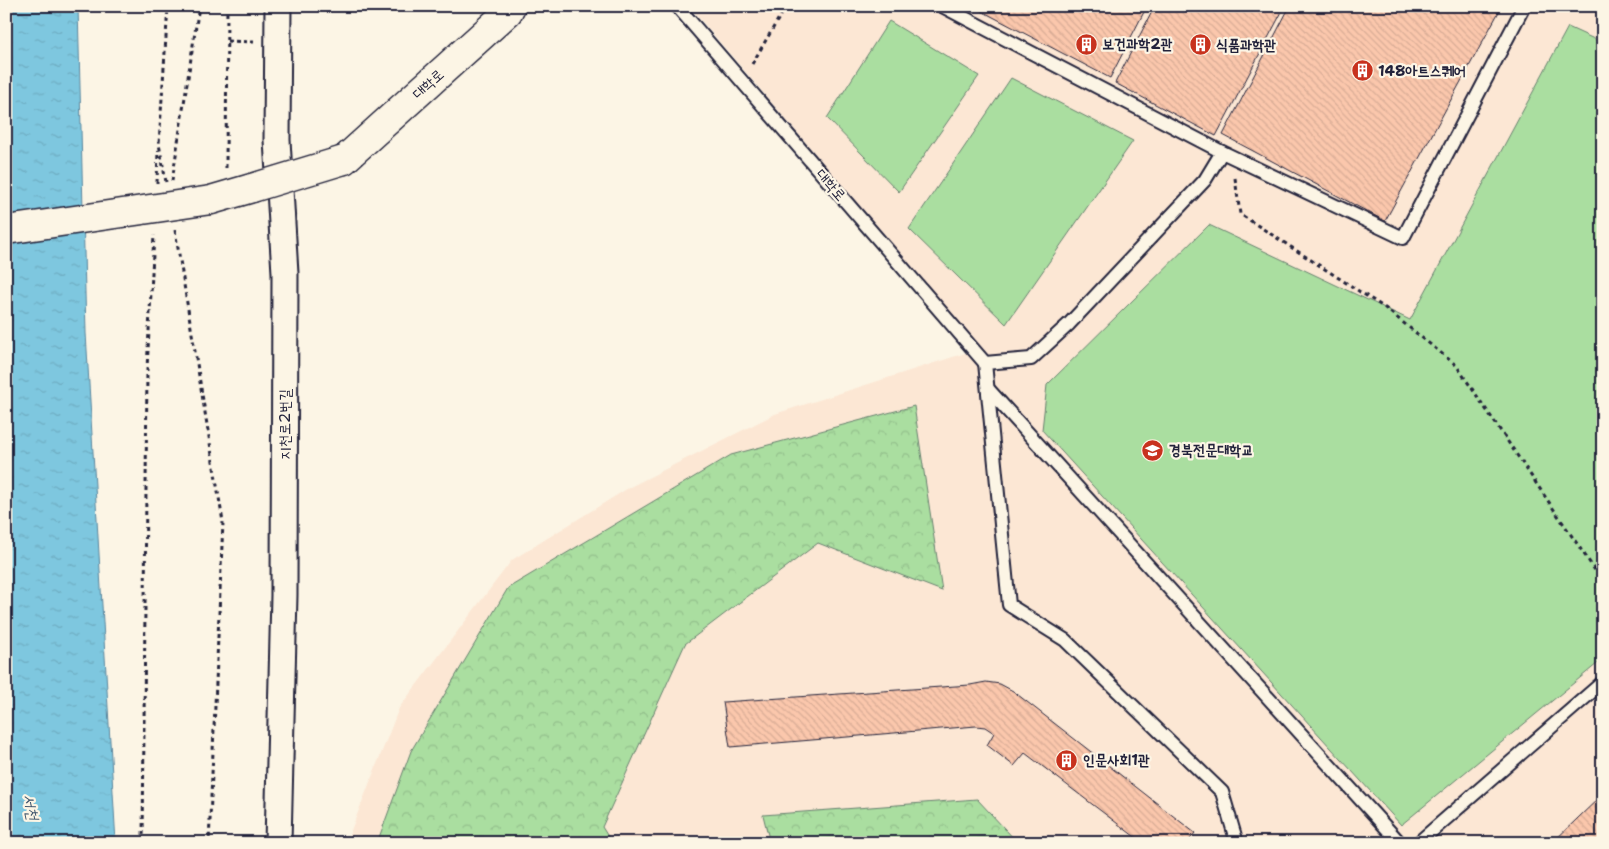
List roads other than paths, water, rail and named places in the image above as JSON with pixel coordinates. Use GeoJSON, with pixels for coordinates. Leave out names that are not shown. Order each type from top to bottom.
{"type":"FeatureCollection","features":[{"type":"Feature","properties":{"kind":"main road","name":"대학로"},"geometry":{"type":"LineString","coordinates":[[6,230],[219,198],[344,160],[508,12],[511,6]]}},
{"type":"Feature","properties":{"kind":"street","name":"지천로2번길"},"geometry":{"type":"LineString","coordinates":[[278,6],[277,140],[285,273],[284,595],[278,843]]}},
{"type":"Feature","properties":{"kind":"lane","name":"대학로"},"geometry":{"type":"LineString","coordinates":[[677,6],[985,364]]}},
{"type":"Feature","properties":{"kind":"lane"},"geometry":{"type":"LineString","coordinates":[[942,6],[1227,154],[1403,238],[1524,6]]}},
{"type":"Feature","properties":{"kind":"lane"},"geometry":{"type":"LineString","coordinates":[[1227,154],[1069,324],[1031,359],[985,364],[1010,605],[1065,640],[1222,792],[1237,843]]}},
{"type":"Feature","properties":{"kind":"lane"},"geometry":{"type":"LineString","coordinates":[[988,389],[1400,843]]}},
{"type":"Feature","properties":{"kind":"lane"},"geometry":{"type":"LineString","coordinates":[[1418,843],[1603,682]]}},
{"type":"Feature","properties":{"kind":"water","name":"서천"},"geometry":{"type":"Polygon","coordinates":[[[6,6],[78,6],[86,333],[116,843],[6,843],[6,6]]]}},
{"type":"Feature","properties":{"kind":"place","name":"보건과학2관"},"geometry":{"type":"Point","coordinates":[1086,44]}},
{"type":"Feature","properties":{"kind":"place","name":"식품과학관"},"geometry":{"type":"Point","coordinates":[1200,45]}},
{"type":"Feature","properties":{"kind":"place","name":"148아트스퀘어"},"geometry":{"type":"Point","coordinates":[1362,71]}},
{"type":"Feature","properties":{"kind":"place","name":"경북전문대학교"},"geometry":{"type":"Point","coordinates":[1153,450]}},
{"type":"Feature","properties":{"kind":"place","name":"인문사회1관"},"geometry":{"type":"Point","coordinates":[1067,760]}}]}
